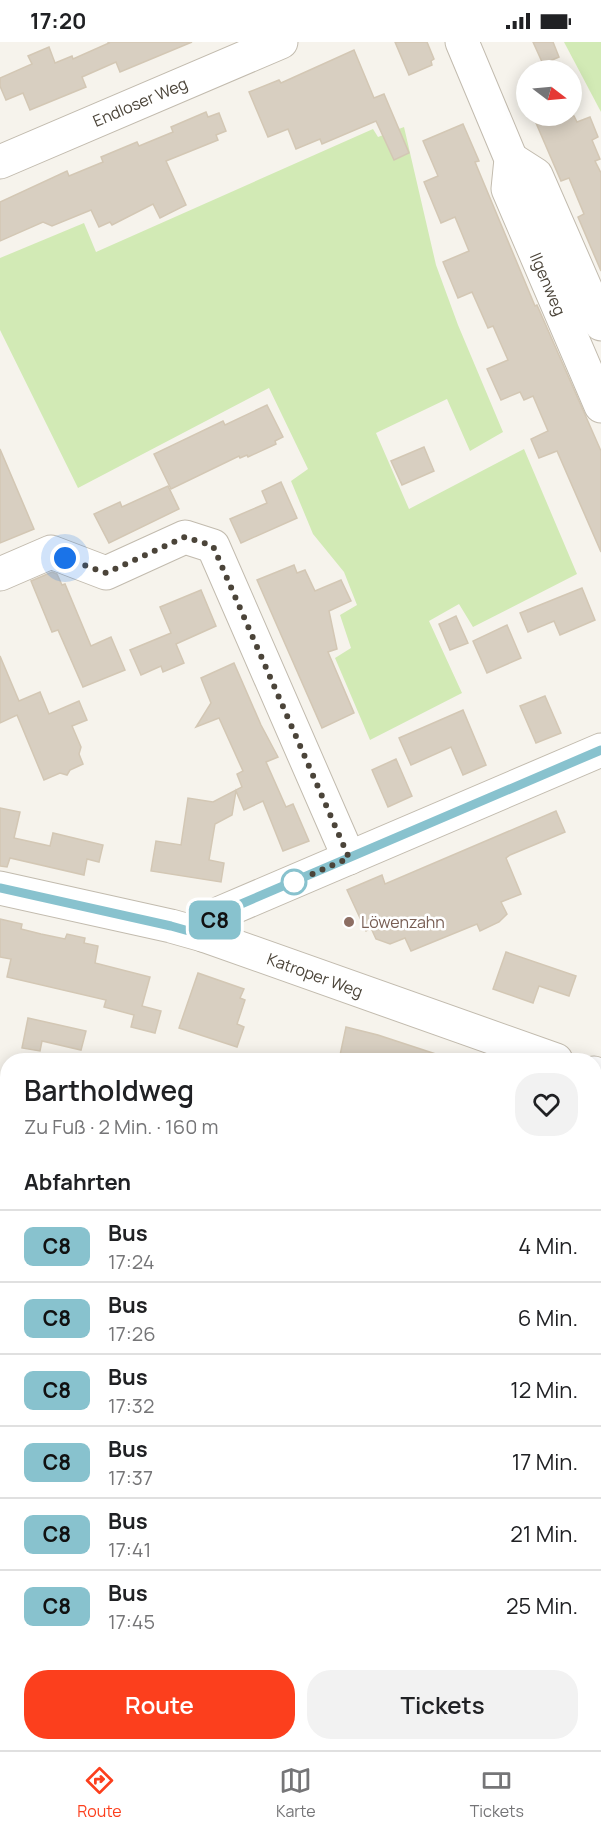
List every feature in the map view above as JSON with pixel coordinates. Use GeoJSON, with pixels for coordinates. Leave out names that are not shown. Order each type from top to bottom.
{"type":"FeatureCollection","features":[{"type":"Feature","properties":{"kind":"street","name":"Endloser Weg"},"geometry":{"type":"LineString","coordinates":[[0,162],[281,42]]}},
{"type":"Feature","properties":{"kind":"street","name":"Ilgenweg"},"geometry":{"type":"LineString","coordinates":[[462,42],[511,159],[508,189],[601,406]]}},
{"type":"Feature","properties":{"kind":"street","name":"Ilgenweg"},"geometry":{"type":"LineString","coordinates":[[511,159],[536,175],[601,324]]}},
{"type":"Feature","properties":{"kind":"street"},"geometry":{"type":"LineString","coordinates":[[0,574],[51,552],[106,573],[185,537],[213,546],[349,858]]}},
{"type":"Feature","properties":{"kind":"street"},"geometry":{"type":"LineString","coordinates":[[203,935],[220,913],[601,750]]}},
{"type":"Feature","properties":{"kind":"street","name":"Katroper Weg"},"geometry":{"type":"LineString","coordinates":[[0,888],[203,935],[536,1053]]}},
{"type":"Feature","properties":{"kind":"green space"},"geometry":{"type":"Polygon","coordinates":[[[564,42],[601,42],[601,112],[582,76],[582,60],[574,60],[564,42]]]}},
{"type":"Feature","properties":{"kind":"green space"},"geometry":{"type":"Polygon","coordinates":[[[404,127],[436,265],[458,325],[503,432],[470,451],[447,399],[376,433],[409,509],[524,449],[577,574],[473,627],[459,604],[429,621],[462,693],[370,740],[335,658],[351,648],[340,615],[357,605],[344,572],[313,534],[291,481],[308,469],[269,388],[78,488],[0,330],[0,258],[84,223],[96,252],[373,129],[378,137],[404,127]]]}},
{"type":"Feature","properties":{"kind":"building"},"geometry":{"type":"Polygon","coordinates":[[[108,42],[192,42],[120,72],[116,62],[82,77],[86,87],[30,110],[23,93],[6,100],[0,86],[0,78],[32,64],[28,56],[49,47],[55,63],[72,56],[73,59],[108,42]]]}},
{"type":"Feature","properties":{"kind":"building"},"geometry":{"type":"Polygon","coordinates":[[[395,42],[427,42],[434,59],[431,61],[432,65],[409,75],[395,42]]]}},
{"type":"Feature","properties":{"kind":"building"},"geometry":{"type":"Polygon","coordinates":[[[533,42],[553,42],[559,57],[552,60],[541,60],[533,42]]]}},
{"type":"Feature","properties":{"kind":"building"},"geometry":{"type":"Polygon","coordinates":[[[354,50],[374,98],[384,94],[409,153],[394,160],[376,121],[322,144],[320,139],[296,149],[288,129],[268,137],[249,92],[279,80],[281,83],[354,50]]]}},
{"type":"Feature","properties":{"kind":"building"},"geometry":{"type":"Polygon","coordinates":[[[206,112],[208,117],[219,113],[226,131],[216,135],[218,140],[166,161],[186,205],[160,218],[153,204],[112,225],[110,222],[99,227],[91,210],[52,226],[43,222],[0,241],[0,202],[67,171],[69,176],[103,162],[101,157],[137,142],[139,146],[173,132],[171,127],[206,112]]]}},
{"type":"Feature","properties":{"kind":"building"},"geometry":{"type":"Polygon","coordinates":[[[590,117],[598,137],[592,140],[600,159],[595,161],[601,173],[601,271],[578,217],[584,214],[569,178],[561,181],[537,126],[582,126],[582,120],[590,117]]]}},
{"type":"Feature","properties":{"kind":"building"},"geometry":{"type":"Polygon","coordinates":[[[463,124],[479,161],[475,162],[535,306],[537,305],[601,451],[601,552],[557,451],[539,458],[531,439],[548,431],[533,396],[524,400],[520,392],[501,400],[487,369],[508,360],[493,326],[488,328],[472,292],[458,298],[443,262],[469,251],[455,217],[441,223],[424,182],[438,176],[423,141],[463,124]]]}},
{"type":"Feature","properties":{"kind":"building"},"geometry":{"type":"Polygon","coordinates":[[[267,405],[283,437],[275,441],[276,444],[248,457],[247,455],[240,458],[239,456],[171,489],[154,454],[223,421],[225,425],[267,405]]]}},
{"type":"Feature","properties":{"kind":"building"},"geometry":{"type":"Polygon","coordinates":[[[424,447],[434,471],[402,485],[391,461],[424,447]]]}},
{"type":"Feature","properties":{"kind":"building"},"geometry":{"type":"Polygon","coordinates":[[[0,449],[34,529],[0,543],[0,449]]]}},
{"type":"Feature","properties":{"kind":"building"},"geometry":{"type":"Polygon","coordinates":[[[281,482],[297,518],[241,543],[230,519],[267,503],[262,491],[281,482]]]}},
{"type":"Feature","properties":{"kind":"building"},"geometry":{"type":"Polygon","coordinates":[[[168,486],[179,509],[109,543],[94,514],[120,502],[122,507],[168,486]]]}},
{"type":"Feature","properties":{"kind":"building"},"geometry":{"type":"Polygon","coordinates":[[[294,565],[297,573],[305,570],[315,591],[341,580],[351,601],[329,611],[337,649],[328,652],[354,713],[322,728],[257,580],[294,565]]]}},
{"type":"Feature","properties":{"kind":"building"},"geometry":{"type":"Polygon","coordinates":[[[52,572],[57,574],[62,585],[65,584],[91,646],[111,637],[125,670],[83,687],[58,630],[52,632],[31,581],[52,572]]]}},
{"type":"Feature","properties":{"kind":"building"},"geometry":{"type":"Polygon","coordinates":[[[582,588],[595,620],[560,635],[554,621],[528,632],[520,613],[582,588]]]}},
{"type":"Feature","properties":{"kind":"building"},"geometry":{"type":"Polygon","coordinates":[[[201,590],[216,626],[176,644],[184,663],[163,672],[161,666],[141,675],[130,650],[171,633],[160,607],[201,590]]]}},
{"type":"Feature","properties":{"kind":"building"},"geometry":{"type":"Polygon","coordinates":[[[456,616],[468,643],[450,650],[439,624],[456,616]]]}},
{"type":"Feature","properties":{"kind":"building"},"geometry":{"type":"Polygon","coordinates":[[[507,625],[521,658],[487,673],[473,641],[507,625]]]}},
{"type":"Feature","properties":{"kind":"building"},"geometry":{"type":"Polygon","coordinates":[[[0,656],[19,701],[40,692],[49,714],[79,701],[87,720],[72,726],[81,747],[79,754],[83,764],[70,770],[67,775],[60,773],[44,780],[17,715],[0,723],[0,656]]]}},
{"type":"Feature","properties":{"kind":"building"},"geometry":{"type":"Polygon","coordinates":[[[234,663],[261,725],[278,757],[266,762],[286,807],[293,804],[309,841],[283,851],[263,801],[244,810],[236,791],[232,815],[215,824],[209,860],[224,863],[221,882],[151,871],[156,841],[181,845],[188,798],[213,802],[242,787],[237,774],[243,771],[219,718],[196,727],[211,703],[201,678],[234,663]]]}},
{"type":"Feature","properties":{"kind":"building"},"geometry":{"type":"Polygon","coordinates":[[[545,696],[561,733],[536,743],[520,706],[545,696]]]}},
{"type":"Feature","properties":{"kind":"building"},"geometry":{"type":"Polygon","coordinates":[[[463,710],[486,765],[463,775],[451,747],[411,765],[399,738],[463,710]]]}},
{"type":"Feature","properties":{"kind":"building"},"geometry":{"type":"Polygon","coordinates":[[[396,759],[412,796],[388,807],[372,770],[396,759]]]}},
{"type":"Feature","properties":{"kind":"building"},"geometry":{"type":"Polygon","coordinates":[[[0,808],[20,812],[14,838],[50,846],[53,833],[103,845],[99,862],[87,859],[84,875],[10,858],[7,867],[0,866],[0,808]]]}},
{"type":"Feature","properties":{"kind":"building"},"geometry":{"type":"Polygon","coordinates":[[[556,811],[565,832],[506,858],[521,894],[501,902],[507,914],[499,922],[480,931],[477,924],[411,951],[405,938],[390,944],[376,939],[371,928],[366,931],[347,890],[382,875],[385,884],[556,811]]]}},
{"type":"Feature","properties":{"kind":"building"},"geometry":{"type":"Polygon","coordinates":[[[0,919],[22,924],[21,929],[41,934],[65,939],[67,934],[85,938],[84,943],[98,946],[95,963],[150,977],[142,1006],[161,1011],[155,1033],[131,1027],[134,1015],[104,1007],[106,1000],[7,977],[11,959],[0,957],[0,919]]]}},
{"type":"Feature","properties":{"kind":"building"},"geometry":{"type":"Polygon","coordinates":[[[506,952],[576,976],[569,996],[539,986],[533,1003],[493,989],[506,952]]]}},
{"type":"Feature","properties":{"kind":"building"},"geometry":{"type":"Polygon","coordinates":[[[198,973],[244,989],[240,998],[245,1000],[237,1024],[244,1027],[237,1047],[179,1028],[198,973]]]}},
{"type":"Feature","properties":{"kind":"building"},"geometry":{"type":"Polygon","coordinates":[[[28,1018],[86,1031],[81,1050],[42,1041],[40,1051],[22,1048],[28,1018]]]}},
{"type":"Feature","properties":{"kind":"building"},"geometry":{"type":"Polygon","coordinates":[[[346,1027],[433,1053],[340,1053],[346,1027]]]}},
{"type":"Feature","properties":{"kind":"bus line","name":"C8"},"geometry":{"type":"LineString","coordinates":[[0,888],[203,935],[220,913],[601,750]]}},
{"type":"Feature","properties":{"kind":"place","name":"Löwenzahn"},"geometry":{"type":"Point","coordinates":[349,922]}},
{"type":"Feature","properties":{"kind":"route"},"geometry":{"type":"LineString","coordinates":[[65,558],[106,573],[185,537],[213,546],[349,858],[294,882]]}}]}
